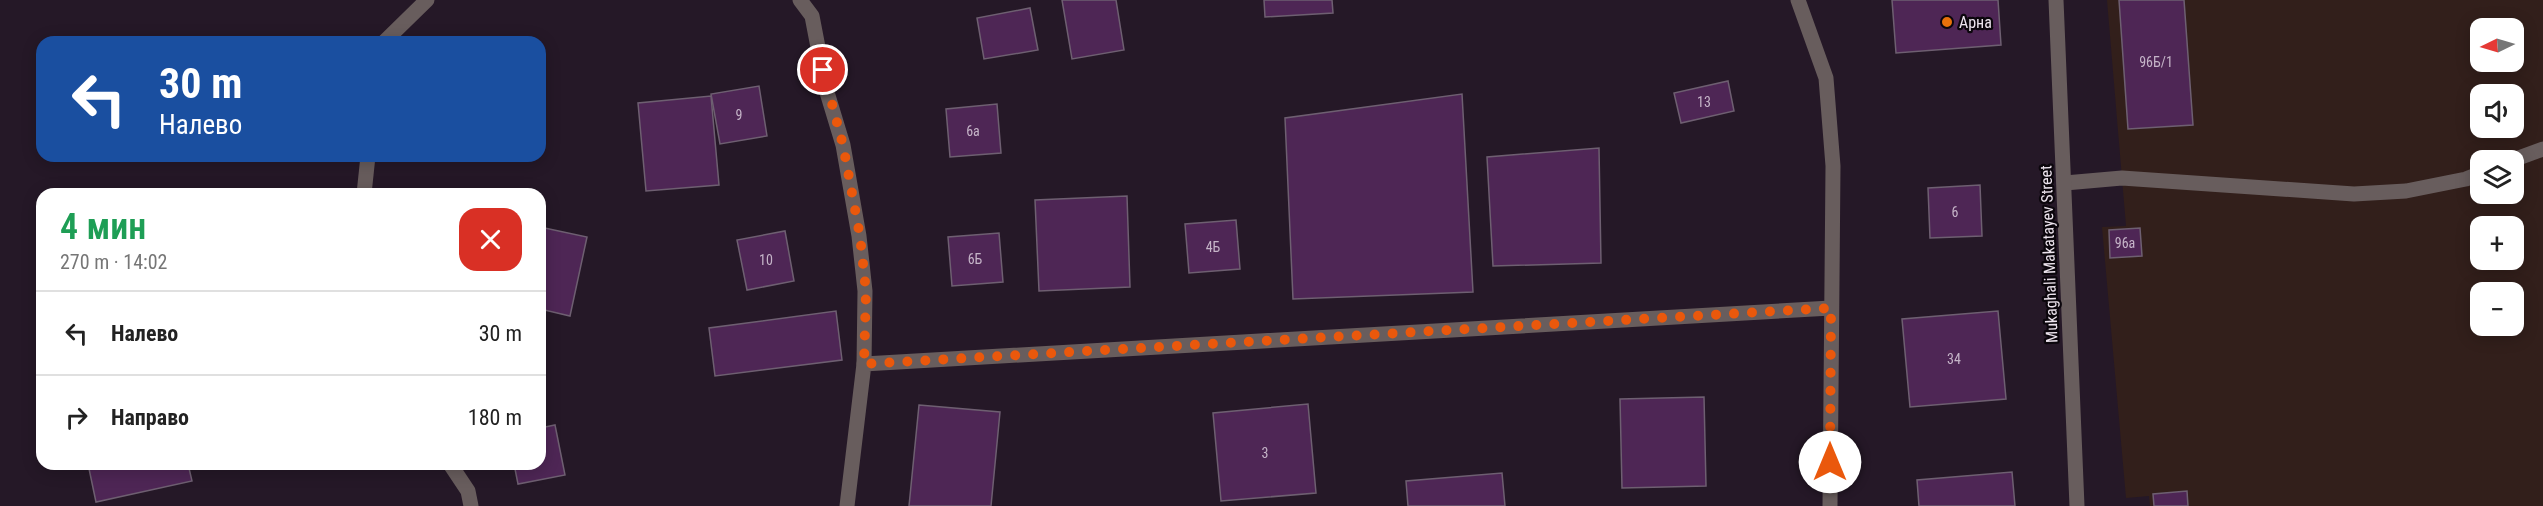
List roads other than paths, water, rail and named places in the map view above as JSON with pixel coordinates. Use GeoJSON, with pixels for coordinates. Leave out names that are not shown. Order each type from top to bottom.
{"type":"FeatureCollection","features":[{"type":"Feature","properties":{"kind":"street"},"geometry":{"type":"LineString","coordinates":[[390,36],[427,0]]}},
{"type":"Feature","properties":{"kind":"street"},"geometry":{"type":"LineString","coordinates":[[800,0],[812,16],[826,89],[843,145],[860,236],[866,291],[864,364],[847,506]]}},
{"type":"Feature","properties":{"kind":"street"},"geometry":{"type":"LineString","coordinates":[[1798,0],[1826,78],[1833,166],[1830,506]]}},
{"type":"Feature","properties":{"kind":"street","name":"Mukaghali Makatayev Street"},"geometry":{"type":"LineString","coordinates":[[2056,0],[2077,506]]}},
{"type":"Feature","properties":{"kind":"street"},"geometry":{"type":"LineString","coordinates":[[2524,156],[2543,149]]}},
{"type":"Feature","properties":{"kind":"street"},"geometry":{"type":"LineString","coordinates":[[364,188],[367,162]]}},
{"type":"Feature","properties":{"kind":"street"},"geometry":{"type":"LineString","coordinates":[[2065,183],[2122,178],[2354,194],[2406,191],[2470,177]]}},
{"type":"Feature","properties":{"kind":"street"},"geometry":{"type":"LineString","coordinates":[[864,364],[1831,308]]}},
{"type":"Feature","properties":{"kind":"street"},"geometry":{"type":"LineString","coordinates":[[454,470],[468,491],[471,506]]}},
{"type":"Feature","properties":{"kind":"place","name":"Арна"},"geometry":{"type":"Point","coordinates":[1947,22]}}]}
